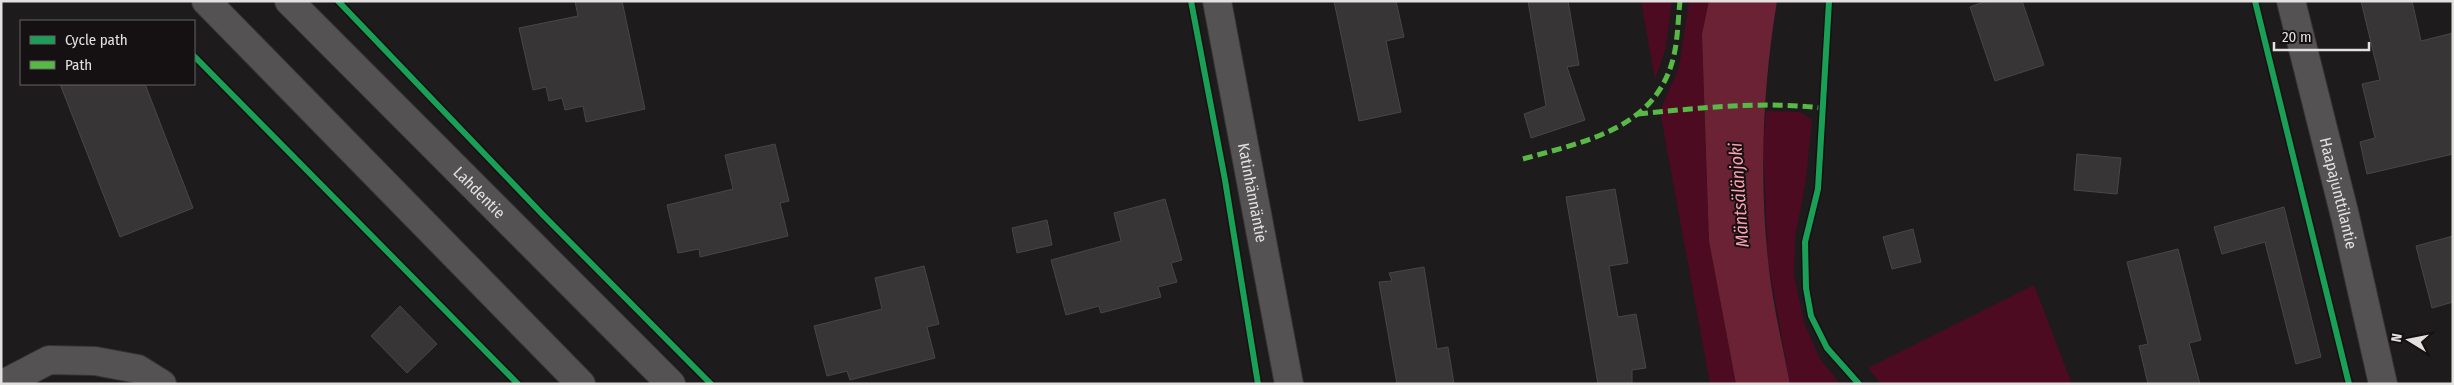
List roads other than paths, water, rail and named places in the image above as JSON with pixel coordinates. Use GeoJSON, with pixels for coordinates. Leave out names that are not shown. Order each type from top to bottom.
{"type":"FeatureCollection","features":[{"type":"Feature","properties":{"kind":"main road"},"geometry":{"type":"LineString","coordinates":[[206,1],[581,384]]}},
{"type":"Feature","properties":{"kind":"main road","name":"Lahdentie"},"geometry":{"type":"LineString","coordinates":[[289,1],[671,384]]}},
{"type":"Feature","properties":{"kind":"main road","name":"Katinhännäntie"},"geometry":{"type":"LineString","coordinates":[[1217,1],[1289,384]]}},
{"type":"Feature","properties":{"kind":"main road","name":"Haapajunttilantie"},"geometry":{"type":"LineString","coordinates":[[2291,1],[2342,206],[2383,384]]}},
{"type":"Feature","properties":{"kind":"main road"},"geometry":{"type":"LineString","coordinates":[[3,384],[50,360],[95,361],[138,369],[162,384]]}},
{"type":"Feature","properties":{"kind":"water","name":"Mäntsälänjoki"},"geometry":{"type":"Polygon","coordinates":[[[1709,1],[1777,1],[1768,65],[1764,130],[1765,228],[1777,322],[1790,384],[1736,384],[1709,241],[1702,34],[1709,1]]]}}]}
